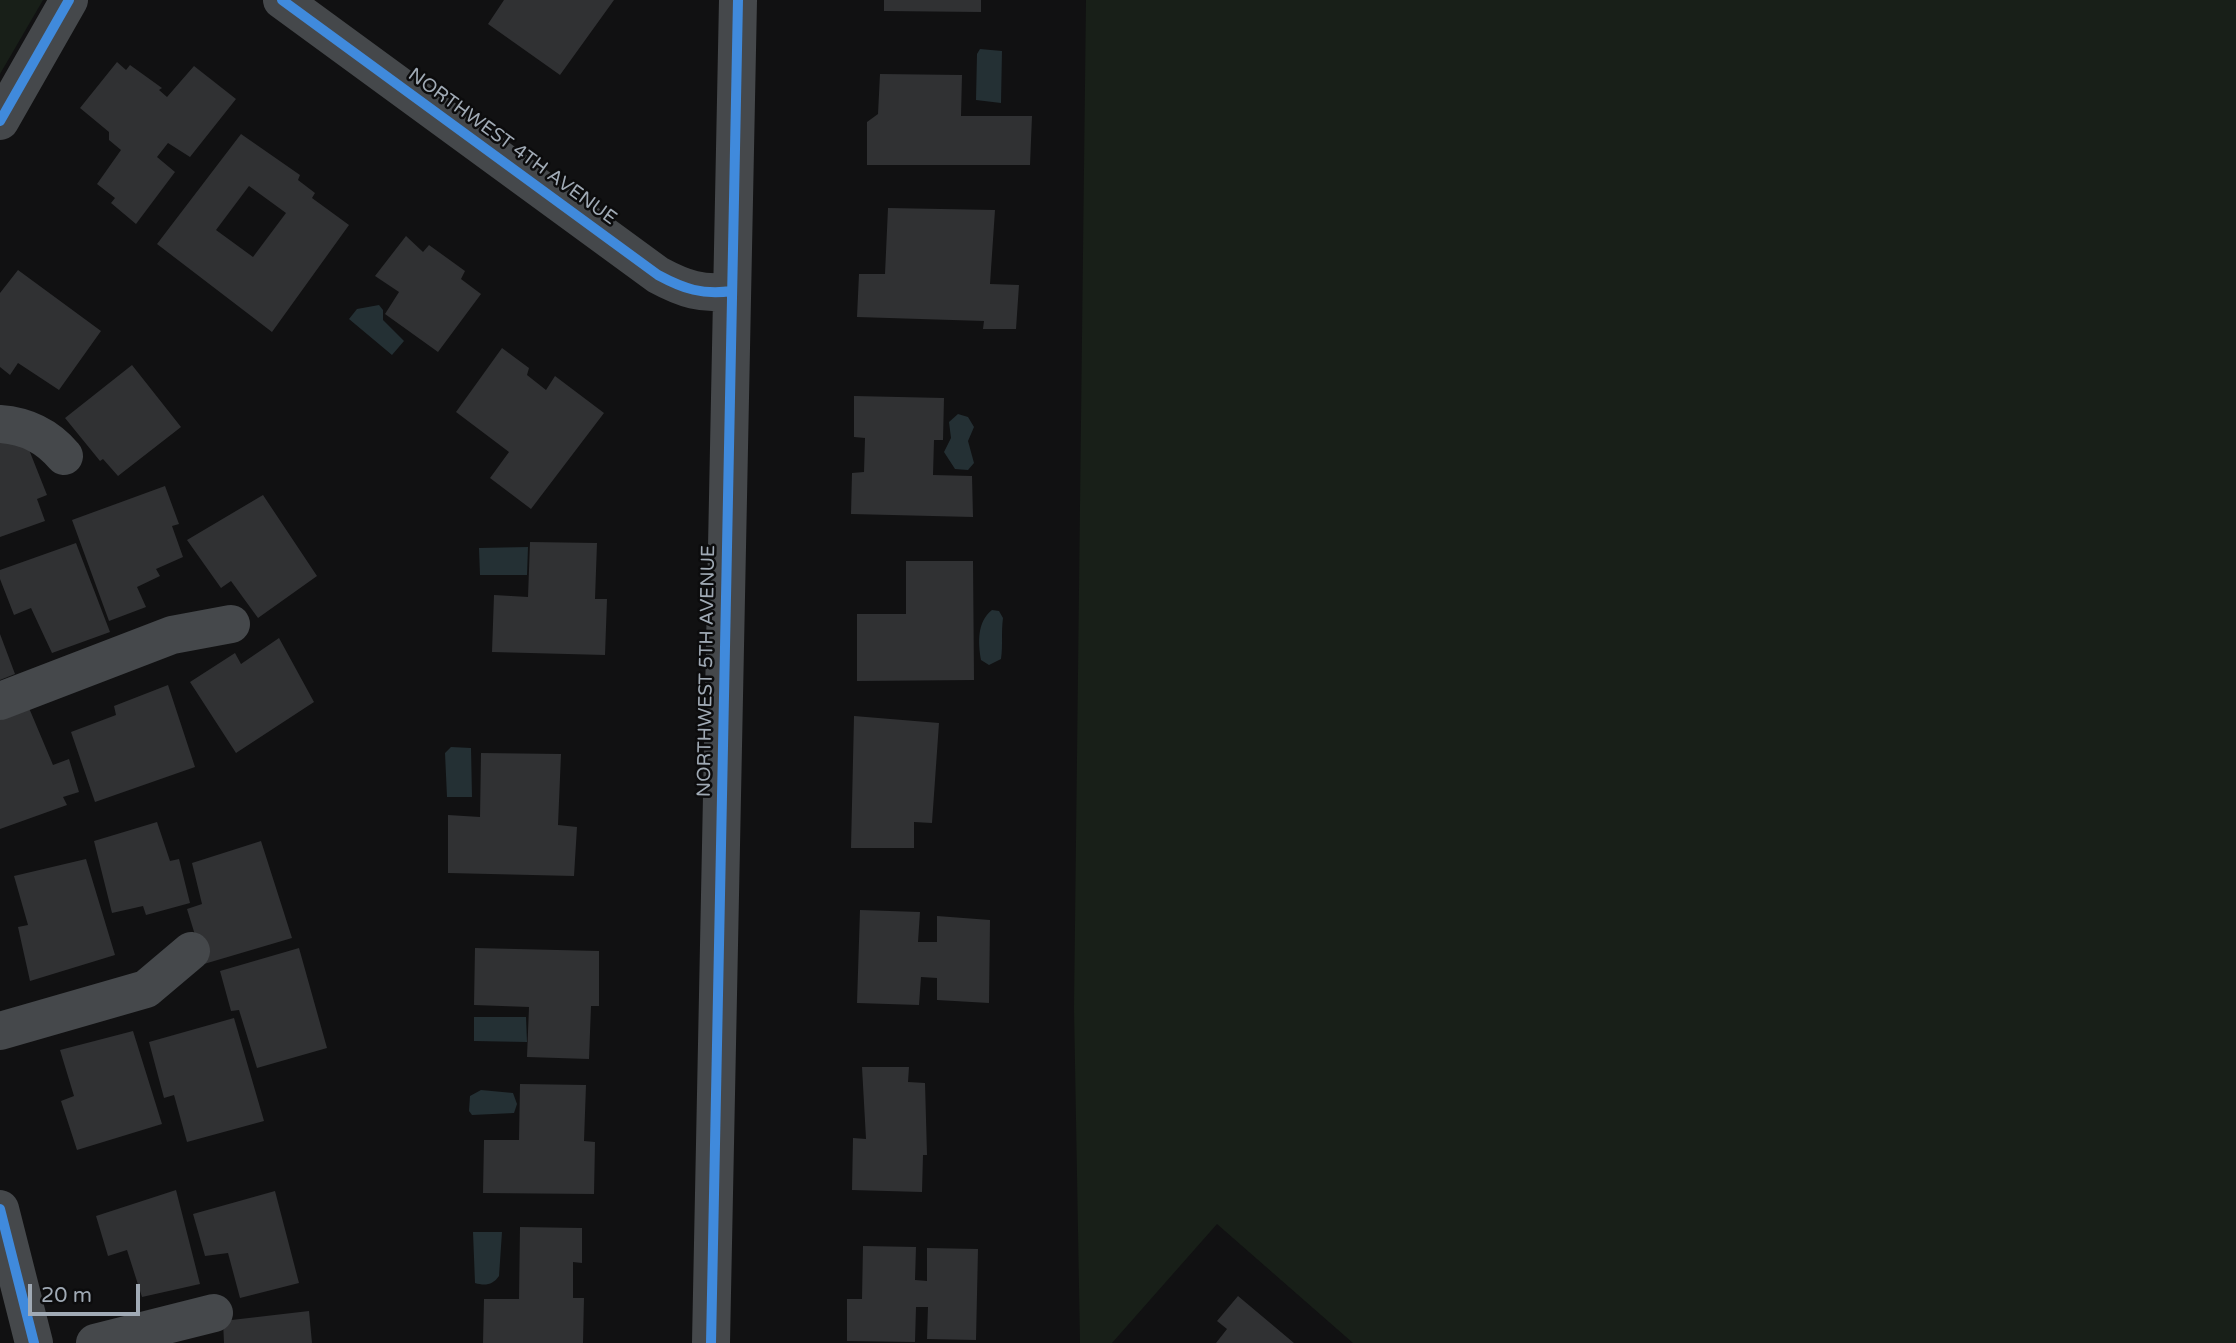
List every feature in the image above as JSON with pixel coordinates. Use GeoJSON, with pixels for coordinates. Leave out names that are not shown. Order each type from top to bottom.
{"type":"FeatureCollection","features":[{"type":"Feature","properties":{"kind":"street"},"geometry":{"type":"LineString","coordinates":[[0,121],[69,0]]}},
{"type":"Feature","properties":{"kind":"street","name":"NORTHWEST 4TH AVENUE"},"geometry":{"type":"LineString","coordinates":[[282,0],[658,275],[685,290],[709,294],[732,292]]}},
{"type":"Feature","properties":{"kind":"street","name":"NORTHWEST 5TH AVENUE"},"geometry":{"type":"LineString","coordinates":[[711,1343],[738,0]]}},
{"type":"Feature","properties":{"kind":"street"},"geometry":{"type":"LineString","coordinates":[[0,424],[33,431],[53,443],[64,456]]}},
{"type":"Feature","properties":{"kind":"street"},"geometry":{"type":"LineString","coordinates":[[0,701],[172,635],[231,624]]}},
{"type":"Feature","properties":{"kind":"street"},"geometry":{"type":"LineString","coordinates":[[0,1031],[146,989],[191,951]]}},
{"type":"Feature","properties":{"kind":"street"},"geometry":{"type":"LineString","coordinates":[[0,1209],[34,1343]]}},
{"type":"Feature","properties":{"kind":"street"},"geometry":{"type":"LineString","coordinates":[[94,1343],[214,1312]]}},
{"type":"Feature","properties":{"kind":"shaded area"},"geometry":{"type":"Polygon","coordinates":[[[0,0],[43,0],[0,74],[0,0]]]}},
{"type":"Feature","properties":{"kind":"shaded area"},"geometry":{"type":"Polygon","coordinates":[[[1086,0],[2236,0],[2236,1343],[1353,1343],[1217,1224],[1112,1343],[1080,1343],[1074,1008],[1086,0]]]}},
{"type":"Feature","properties":{"kind":"shaded area"},"geometry":{"type":"Polygon","coordinates":[[[980,49],[1002,51],[1001,103],[976,100],[977,54],[980,49]]]}},
{"type":"Feature","properties":{"kind":"shaded area"},"geometry":{"type":"Polygon","coordinates":[[[379,305],[383,310],[383,320],[404,341],[392,355],[349,319],[357,309],[379,305]]]}},
{"type":"Feature","properties":{"kind":"shaded area"},"geometry":{"type":"Polygon","coordinates":[[[958,414],[968,417],[974,427],[968,441],[974,463],[968,470],[955,469],[944,452],[951,438],[949,422],[958,414]]]}},
{"type":"Feature","properties":{"kind":"shaded area"},"geometry":{"type":"Polygon","coordinates":[[[528,547],[527,575],[480,575],[479,548],[528,547]]]}},
{"type":"Feature","properties":{"kind":"shaded area"},"geometry":{"type":"Polygon","coordinates":[[[992,610],[999,611],[1003,618],[1002,649],[1001,659],[989,665],[981,660],[979,639],[981,626],[992,610]]]}},
{"type":"Feature","properties":{"kind":"shaded area"},"geometry":{"type":"Polygon","coordinates":[[[451,747],[471,748],[472,797],[447,797],[445,753],[451,747]]]}},
{"type":"Feature","properties":{"kind":"shaded area"},"geometry":{"type":"Polygon","coordinates":[[[474,1017],[526,1017],[527,1042],[474,1041],[474,1017]]]}},
{"type":"Feature","properties":{"kind":"shaded area"},"geometry":{"type":"Polygon","coordinates":[[[481,1090],[513,1093],[517,1104],[514,1113],[472,1115],[469,1111],[470,1096],[481,1090]]]}},
{"type":"Feature","properties":{"kind":"shaded area"},"geometry":{"type":"Polygon","coordinates":[[[473,1232],[502,1232],[499,1276],[489,1284],[475,1283],[473,1232]]]}},
{"type":"Feature","properties":{"kind":"building"},"geometry":{"type":"Polygon","coordinates":[[[504,0],[614,0],[560,75],[488,24],[504,0]]]}},
{"type":"Feature","properties":{"kind":"building"},"geometry":{"type":"Polygon","coordinates":[[[884,0],[981,0],[981,12],[884,11],[884,0]]]}},
{"type":"Feature","properties":{"kind":"building"},"geometry":{"type":"Polygon","coordinates":[[[117,62],[126,70],[130,65],[162,88],[159,90],[167,97],[194,66],[236,99],[190,157],[168,143],[157,157],[175,172],[136,224],[111,203],[115,198],[97,184],[121,150],[109,140],[109,132],[80,108],[117,62]]]}},
{"type":"Feature","properties":{"kind":"building"},"geometry":{"type":"Polygon","coordinates":[[[880,74],[962,75],[961,116],[1032,116],[1030,165],[867,165],[867,122],[878,114],[880,74]]]}},
{"type":"Feature","properties":{"kind":"building"},"geometry":{"type":"Polygon","coordinates":[[[241,134],[300,175],[298,180],[315,193],[312,198],[349,225],[272,332],[157,244],[241,134]],[[249,186],[216,230],[253,257],[286,213],[249,186]]]}},
{"type":"Feature","properties":{"kind":"building"},"geometry":{"type":"Polygon","coordinates":[[[888,208],[995,210],[990,284],[1019,285],[1016,329],[983,329],[984,321],[857,317],[859,274],[885,274],[888,208]]]}},
{"type":"Feature","properties":{"kind":"building"},"geometry":{"type":"Polygon","coordinates":[[[406,236],[423,252],[429,245],[465,271],[461,279],[481,294],[438,352],[385,314],[399,292],[375,276],[406,236]]]}},
{"type":"Feature","properties":{"kind":"building"},"geometry":{"type":"Polygon","coordinates":[[[18,270],[101,331],[59,390],[18,363],[10,375],[0,367],[0,293],[18,270]]]}},
{"type":"Feature","properties":{"kind":"building"},"geometry":{"type":"Polygon","coordinates":[[[502,348],[529,368],[527,375],[546,390],[555,376],[604,413],[531,509],[490,478],[509,452],[456,412],[502,348]]]}},
{"type":"Feature","properties":{"kind":"building"},"geometry":{"type":"Polygon","coordinates":[[[132,365],[181,427],[118,476],[103,459],[100,461],[65,418],[132,365]]]}},
{"type":"Feature","properties":{"kind":"building"},"geometry":{"type":"Polygon","coordinates":[[[854,396],[944,398],[943,440],[934,440],[933,475],[972,476],[973,517],[851,514],[852,473],[864,472],[865,438],[854,437],[854,396]]]}},
{"type":"Feature","properties":{"kind":"building"},"geometry":{"type":"Polygon","coordinates":[[[22,432],[47,495],[37,499],[45,521],[0,537],[0,440],[22,432]]]}},
{"type":"Feature","properties":{"kind":"building"},"geometry":{"type":"Polygon","coordinates":[[[165,486],[179,524],[172,526],[183,557],[156,569],[160,576],[137,587],[146,607],[109,621],[72,520],[165,486]]]}},
{"type":"Feature","properties":{"kind":"building"},"geometry":{"type":"Polygon","coordinates":[[[263,495],[317,576],[258,618],[231,581],[221,588],[187,540],[263,495]]]}},
{"type":"Feature","properties":{"kind":"building"},"geometry":{"type":"Polygon","coordinates":[[[530,542],[597,543],[595,599],[607,599],[605,655],[492,652],[494,595],[528,597],[530,542]]]}},
{"type":"Feature","properties":{"kind":"building"},"geometry":{"type":"Polygon","coordinates":[[[76,543],[110,632],[52,653],[31,608],[14,615],[0,579],[0,570],[76,543]]]}},
{"type":"Feature","properties":{"kind":"building"},"geometry":{"type":"Polygon","coordinates":[[[906,561],[973,561],[974,680],[857,681],[857,614],[906,614],[906,561]]]}},
{"type":"Feature","properties":{"kind":"building"},"geometry":{"type":"Polygon","coordinates":[[[0,634],[15,674],[0,680],[0,634]]]}},
{"type":"Feature","properties":{"kind":"building"},"geometry":{"type":"Polygon","coordinates":[[[279,638],[314,702],[236,753],[190,682],[235,653],[241,664],[279,638]]]}},
{"type":"Feature","properties":{"kind":"building"},"geometry":{"type":"Polygon","coordinates":[[[168,685],[195,767],[95,802],[71,732],[116,715],[114,706],[168,685]]]}},
{"type":"Feature","properties":{"kind":"building"},"geometry":{"type":"Polygon","coordinates":[[[29,708],[53,765],[69,759],[79,792],[63,797],[67,805],[0,829],[0,720],[29,708]]]}},
{"type":"Feature","properties":{"kind":"building"},"geometry":{"type":"Polygon","coordinates":[[[854,716],[939,723],[932,823],[914,822],[914,848],[851,848],[854,716]]]}},
{"type":"Feature","properties":{"kind":"building"},"geometry":{"type":"Polygon","coordinates":[[[481,753],[561,754],[558,825],[577,827],[574,876],[448,873],[448,815],[480,817],[481,753]]]}},
{"type":"Feature","properties":{"kind":"building"},"geometry":{"type":"Polygon","coordinates":[[[157,822],[170,861],[179,859],[190,903],[146,915],[143,906],[112,913],[94,841],[157,822]]]}},
{"type":"Feature","properties":{"kind":"building"},"geometry":{"type":"Polygon","coordinates":[[[261,841],[292,938],[204,964],[187,909],[202,904],[192,863],[261,841]]]}},
{"type":"Feature","properties":{"kind":"building"},"geometry":{"type":"Polygon","coordinates":[[[86,859],[115,955],[30,981],[18,927],[28,925],[14,876],[86,859]]]}},
{"type":"Feature","properties":{"kind":"building"},"geometry":{"type":"Polygon","coordinates":[[[860,910],[920,912],[918,942],[937,942],[937,916],[990,920],[989,1003],[937,1000],[937,978],[921,977],[919,1005],[857,1003],[860,910]]]}},
{"type":"Feature","properties":{"kind":"building"},"geometry":{"type":"Polygon","coordinates":[[[299,948],[327,1048],[257,1068],[239,1010],[231,1011],[220,971],[299,948]]]}},
{"type":"Feature","properties":{"kind":"building"},"geometry":{"type":"Polygon","coordinates":[[[475,948],[599,951],[599,1006],[591,1006],[589,1059],[527,1057],[529,1007],[474,1005],[475,948]]]}},
{"type":"Feature","properties":{"kind":"building"},"geometry":{"type":"Polygon","coordinates":[[[234,1018],[264,1121],[187,1142],[174,1095],[164,1098],[149,1042],[234,1018]]]}},
{"type":"Feature","properties":{"kind":"building"},"geometry":{"type":"Polygon","coordinates":[[[133,1031],[162,1124],[77,1150],[61,1101],[74,1096],[60,1050],[133,1031]]]}},
{"type":"Feature","properties":{"kind":"building"},"geometry":{"type":"Polygon","coordinates":[[[862,1067],[909,1067],[908,1082],[925,1083],[927,1155],[923,1155],[922,1192],[852,1190],[853,1138],[866,1139],[862,1067]]]}},
{"type":"Feature","properties":{"kind":"building"},"geometry":{"type":"Polygon","coordinates":[[[520,1084],[586,1085],[584,1141],[595,1142],[594,1194],[483,1193],[484,1140],[519,1140],[520,1084]]]}},
{"type":"Feature","properties":{"kind":"building"},"geometry":{"type":"Polygon","coordinates":[[[176,1190],[200,1284],[142,1297],[127,1250],[108,1256],[96,1216],[176,1190]]]}},
{"type":"Feature","properties":{"kind":"building"},"geometry":{"type":"Polygon","coordinates":[[[275,1191],[299,1283],[240,1298],[228,1253],[205,1256],[193,1214],[275,1191]]]}},
{"type":"Feature","properties":{"kind":"building"},"geometry":{"type":"Polygon","coordinates":[[[520,1227],[582,1228],[582,1263],[573,1262],[573,1298],[584,1298],[583,1343],[483,1343],[484,1299],[519,1299],[520,1227]]]}},
{"type":"Feature","properties":{"kind":"building"},"geometry":{"type":"Polygon","coordinates":[[[863,1246],[916,1247],[915,1280],[927,1281],[927,1248],[978,1249],[976,1340],[927,1339],[928,1307],[916,1307],[915,1342],[847,1341],[847,1299],[862,1299],[863,1246]]]}},
{"type":"Feature","properties":{"kind":"building"},"geometry":{"type":"Polygon","coordinates":[[[1238,1296],[1294,1343],[1216,1343],[1227,1329],[1217,1321],[1238,1296]]]}},
{"type":"Feature","properties":{"kind":"building"},"geometry":{"type":"Polygon","coordinates":[[[309,1311],[312,1343],[224,1343],[223,1321],[309,1311]]]}},
{"type":"Feature","properties":{"kind":"cycle path"},"geometry":{"type":"LineString","coordinates":[[0,121],[69,0]]}},
{"type":"Feature","properties":{"kind":"cycle path"},"geometry":{"type":"LineString","coordinates":[[282,0],[658,275],[694,290],[732,291]]}},
{"type":"Feature","properties":{"kind":"cycle path"},"geometry":{"type":"LineString","coordinates":[[711,1343],[738,0]]}},
{"type":"Feature","properties":{"kind":"cycle path"},"geometry":{"type":"LineString","coordinates":[[0,1209],[34,1343]]}}]}
